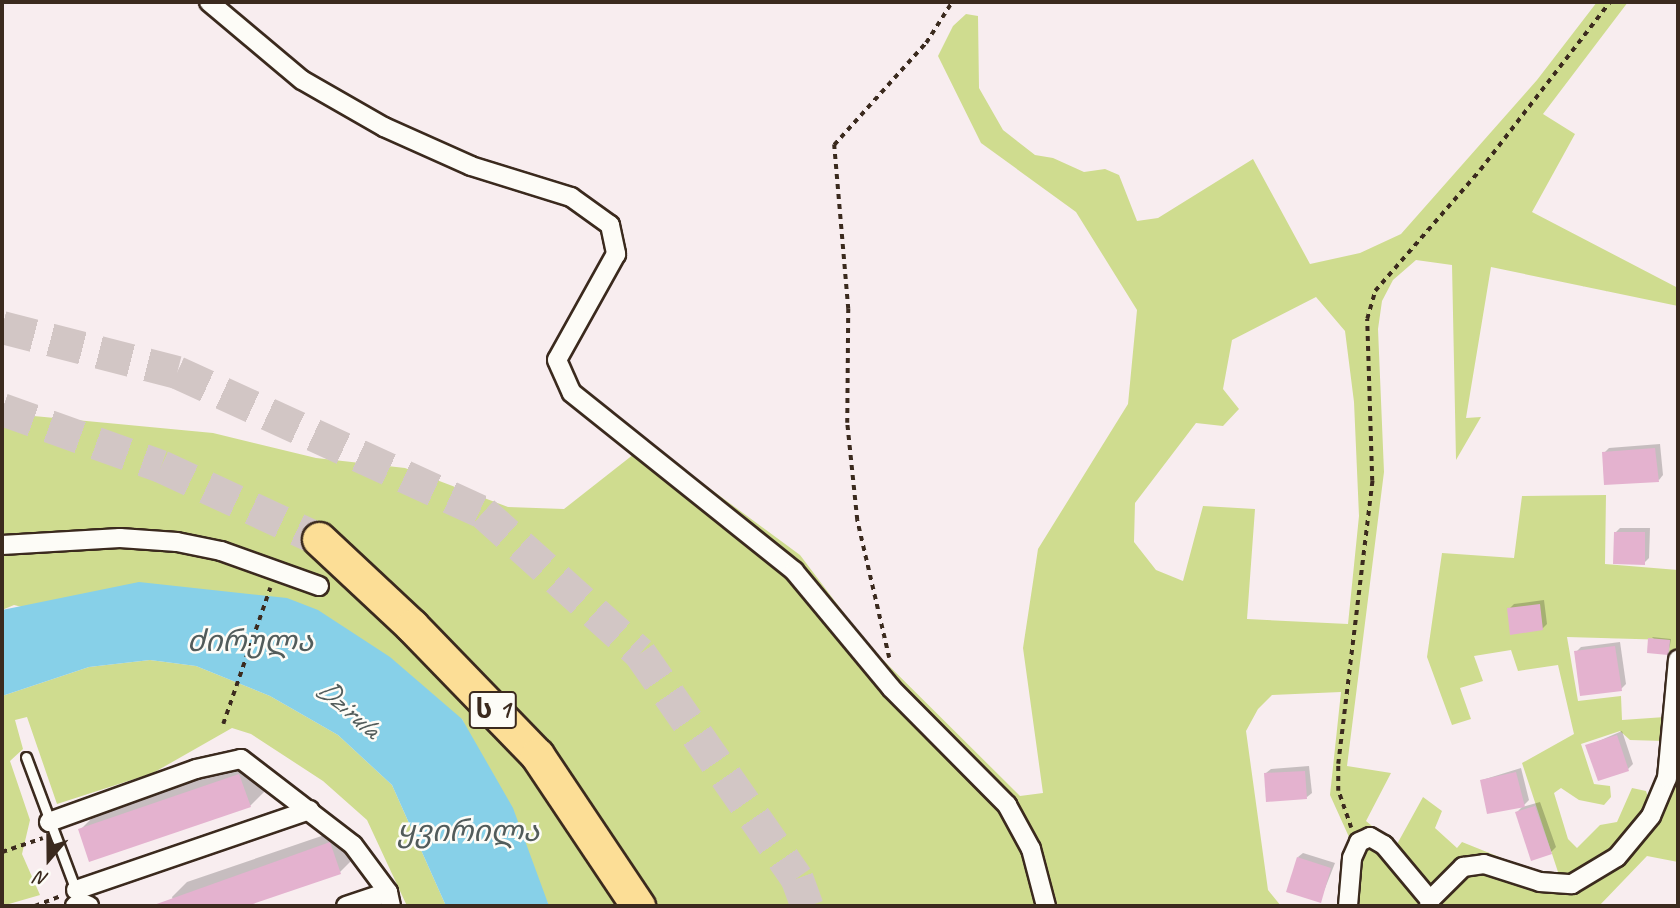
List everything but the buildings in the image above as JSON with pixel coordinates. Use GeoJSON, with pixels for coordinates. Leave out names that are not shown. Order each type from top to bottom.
{"type":"FeatureCollection","features":[{"type":"Feature","properties":{"kind":"highway","name":"ს 1"},"geometry":{"type":"LineString","coordinates":[[319,539],[412,626],[537,755],[638,906]]}},
{"type":"Feature","properties":{"kind":"street"},"geometry":{"type":"LineString","coordinates":[[209,2],[302,80],[384,127],[471,166],[571,197],[610,225],[616,254],[557,360],[572,393],[794,571],[891,688],[1007,805],[1031,849],[1046,906]]}},
{"type":"Feature","properties":{"kind":"street"},"geometry":{"type":"LineString","coordinates":[[2,545],[120,538],[177,542],[276,569],[319,586]]}},
{"type":"Feature","properties":{"kind":"street"},"geometry":{"type":"LineString","coordinates":[[1348,906],[1352,858],[1359,842],[1370,837],[1384,845],[1429,903],[1463,867],[1484,864],[1540,882],[1572,884],[1618,858],[1651,816],[1667,778],[1678,660]]}},
{"type":"Feature","properties":{"kind":"street"},"geometry":{"type":"LineString","coordinates":[[52,828],[196,769],[241,759],[353,845],[389,899],[346,906]]}},
{"type":"Feature","properties":{"kind":"street"},"geometry":{"type":"LineString","coordinates":[[80,901],[310,810]]}},
{"type":"Feature","properties":{"kind":"lane"},"geometry":{"type":"LineString","coordinates":[[26,757],[80,901]]}},
{"type":"Feature","properties":{"kind":"path"},"geometry":{"type":"LineString","coordinates":[[891,688],[889,648],[857,520],[847,423],[848,309],[834,145],[926,43],[952,2]]}},
{"type":"Feature","properties":{"kind":"path"},"geometry":{"type":"LineString","coordinates":[[1359,842],[1338,791],[1338,764],[1372,481],[1367,319],[1375,291],[1480,170],[1610,2]]}},
{"type":"Feature","properties":{"kind":"path"},"geometry":{"type":"LineString","coordinates":[[223,724],[276,569]]}},
{"type":"Feature","properties":{"kind":"path"},"geometry":{"type":"LineString","coordinates":[[2,852],[52,828]]}},
{"type":"Feature","properties":{"kind":"path"},"geometry":{"type":"LineString","coordinates":[[35,906],[80,901]]}},
{"type":"Feature","properties":{"kind":"green space"},"geometry":{"type":"Polygon","coordinates":[[[1597,2],[1628,2],[1543,114],[1575,134],[1532,212],[1678,288],[1678,306],[1491,267],[1466,418],[1481,417],[1456,460],[1452,265],[1416,260],[1393,280],[1382,301],[1378,329],[1384,472],[1347,766],[1391,773],[1366,821],[1396,846],[1423,797],[1442,811],[1435,828],[1457,848],[1462,842],[1539,873],[1558,872],[1522,763],[1574,734],[1558,665],[1518,671],[1511,650],[1474,656],[1483,681],[1460,688],[1471,719],[1452,725],[1427,657],[1442,553],[1514,558],[1522,496],[1606,495],[1605,564],[1678,570],[1678,862],[1647,856],[1599,906],[1340,906],[1349,837],[1330,795],[1341,692],[1272,695],[1258,709],[1246,731],[1268,890],[1281,906],[549,906],[462,719],[14,605],[2,610],[2,413],[213,433],[316,458],[405,468],[508,507],[564,509],[648,443],[800,555],[868,645],[1020,796],[1043,793],[1023,648],[1038,549],[1128,404],[1137,310],[1076,212],[981,143],[938,56],[953,26],[966,14],[978,16],[979,88],[1003,130],[1035,155],[1053,158],[1084,172],[1105,169],[1119,175],[1137,221],[1158,218],[1253,159],[1310,264],[1360,253],[1401,234],[1537,80],[1597,2]],[[1316,297],[1232,340],[1223,389],[1239,409],[1223,426],[1196,423],[1135,503],[1134,542],[1156,570],[1183,581],[1203,506],[1255,509],[1247,619],[1348,624],[1359,516],[1354,402],[1345,331],[1316,297]],[[1567,637],[1578,701],[1621,696],[1622,720],[1665,717],[1670,640],[1567,637]],[[1620,731],[1581,744],[1594,784],[1610,786],[1611,797],[1604,805],[1579,800],[1561,788],[1554,793],[1568,839],[1577,848],[1600,825],[1617,822],[1632,788],[1646,791],[1648,797],[1659,769],[1664,741],[1630,740],[1620,731]]]}},
{"type":"Feature","properties":{"kind":"green space"},"geometry":{"type":"Polygon","coordinates":[[[150,660],[196,666],[270,696],[338,735],[392,785],[446,906],[407,906],[367,820],[323,781],[251,734],[232,728],[153,773],[57,804],[27,717],[15,720],[23,749],[10,761],[30,820],[22,854],[40,895],[2,906],[2,696],[89,667],[150,660]]]}},
{"type":"Feature","properties":{"kind":"water"},"geometry":{"type":"Polygon","coordinates":[[[139,582],[287,598],[318,610],[390,657],[462,719],[513,808],[549,906],[446,906],[392,785],[338,735],[270,696],[196,666],[150,660],[89,667],[2,696],[2,610],[139,582]]]}},
{"type":"Feature","properties":{"kind":"tunnel"},"geometry":{"type":"LineString","coordinates":[[2,327],[177,372],[483,512],[640,653],[797,878],[807,906]]}},
{"type":"Feature","properties":{"kind":"tunnel"},"geometry":{"type":"LineString","coordinates":[[2,409],[161,466],[319,539]]}},
{"type":"Feature","properties":{"kind":"water label","name":"ძირულა"},"geometry":{"type":"Point","coordinates":[250,641]}},
{"type":"Feature","properties":{"kind":"water label","name":"Dzirula"},"geometry":{"type":"Point","coordinates":[349,708]}},
{"type":"Feature","properties":{"kind":"water label","name":"ყვირილა"},"geometry":{"type":"Point","coordinates":[468,831]}}]}
